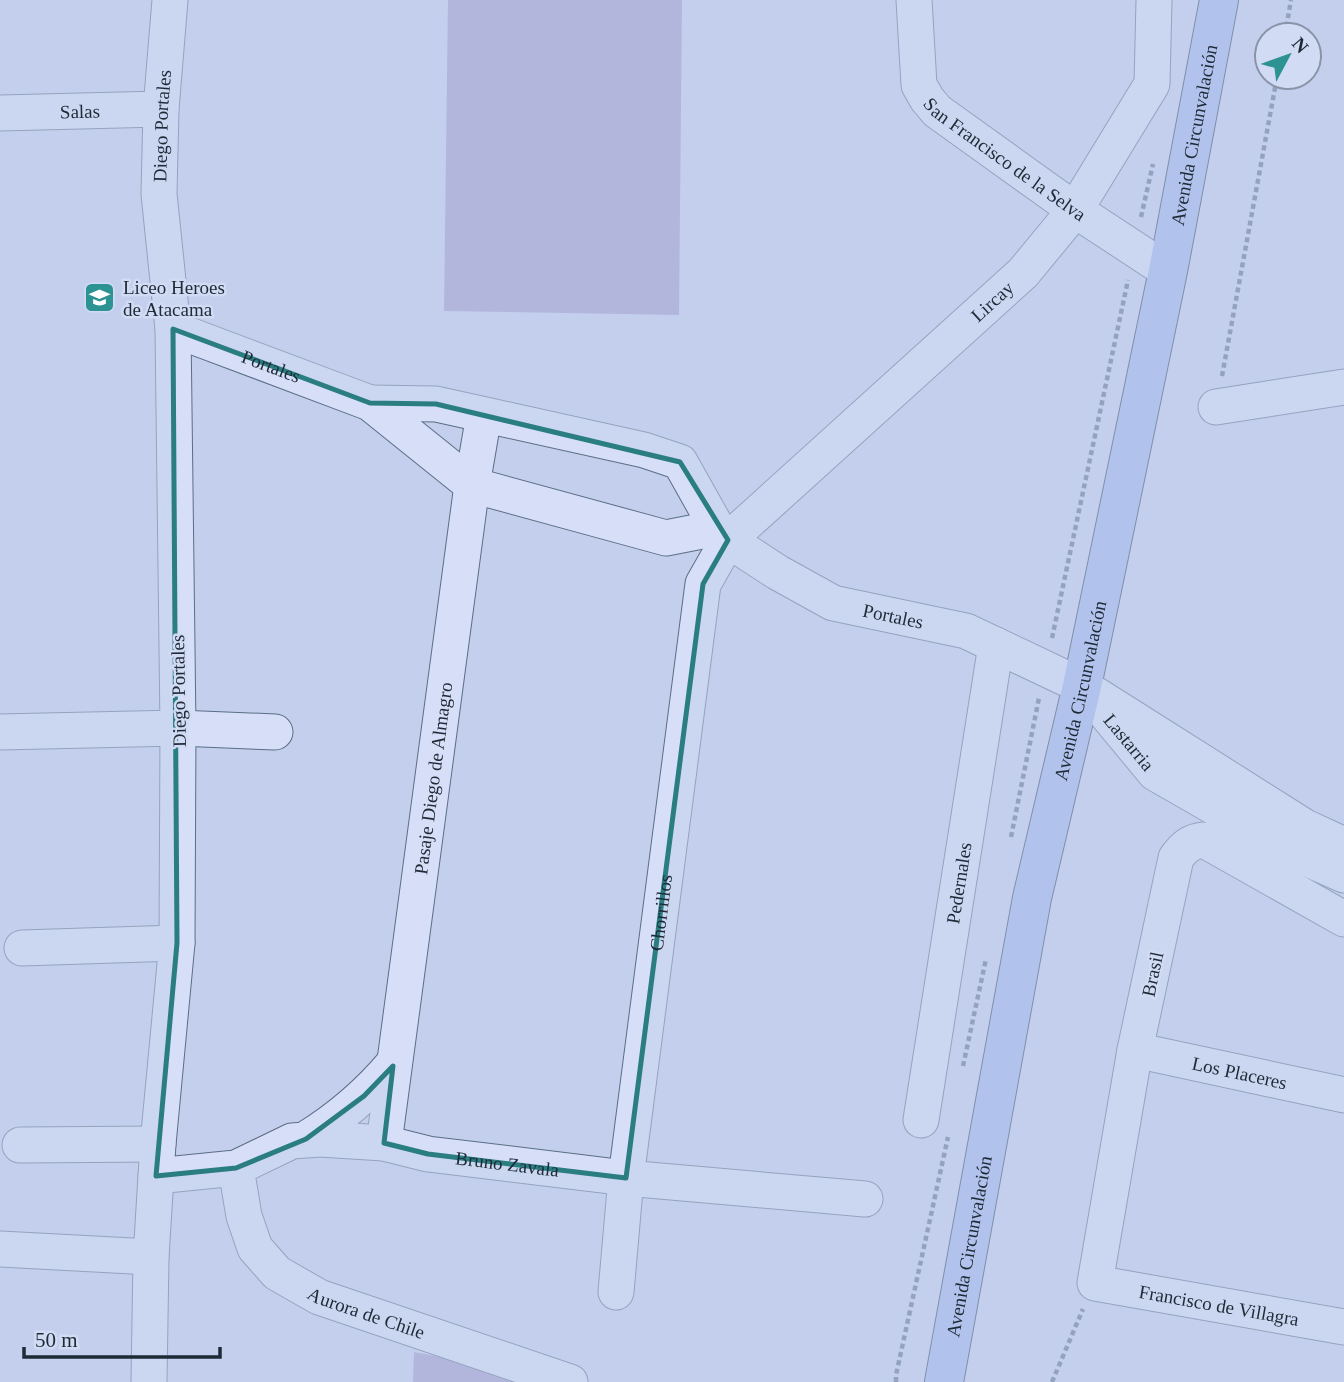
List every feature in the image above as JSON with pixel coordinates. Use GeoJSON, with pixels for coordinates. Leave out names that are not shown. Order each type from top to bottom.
{"type":"FeatureCollection","features":[{"type":"Feature","properties":{"kind":"main road","name":"Avenida Circunvalación"},"geometry":{"type":"LineString","coordinates":[[944,1382],[1032,898],[1082,686],[1168,271],[1219,0]]}},
{"type":"Feature","properties":{"kind":"street","name":"Diego Portales"},"geometry":{"type":"LineString","coordinates":[[149,1382],[150,1256],[177,943],[178,728],[173,329],[160,203],[161,109],[170,0]]}},
{"type":"Feature","properties":{"kind":"street","name":"San Francisco de la Selva"},"geometry":{"type":"LineString","coordinates":[[914,0],[919,85],[926,99],[937,111],[1075,210],[1168,271]]}},
{"type":"Feature","properties":{"kind":"street","name":"Lircay"},"geometry":{"type":"LineString","coordinates":[[722,534],[1023,273],[1075,210],[1152,84],[1154,0]]}},
{"type":"Feature","properties":{"kind":"street","name":"Salas"},"geometry":{"type":"LineString","coordinates":[[0,113],[161,109]]}},
{"type":"Feature","properties":{"kind":"street","name":"Portales"},"geometry":{"type":"LineString","coordinates":[[173,329],[370,403],[472,485],[666,538],[722,534]]}},
{"type":"Feature","properties":{"kind":"street"},"geometry":{"type":"LineString","coordinates":[[1216,407],[1344,387]]}},
{"type":"Feature","properties":{"kind":"street","name":"Portales"},"geometry":{"type":"LineString","coordinates":[[370,403],[436,404],[644,450],[680,462],[722,534],[777,572],[833,603],[966,631],[1082,686]]}},
{"type":"Feature","properties":{"kind":"street","name":"Pasaje Diego de Almagro"},"geometry":{"type":"LineString","coordinates":[[384,1143],[472,485],[484,415]]}},
{"type":"Feature","properties":{"kind":"street","name":"Chorrillos"},"geometry":{"type":"LineString","coordinates":[[616,1292],[625,1178],[702,584],[722,534]]}},
{"type":"Feature","properties":{"kind":"street","name":"Pedernales"},"geometry":{"type":"LineString","coordinates":[[920,1120],[996,645]]}},
{"type":"Feature","properties":{"kind":"street","name":"Lastarria"},"geometry":{"type":"LineString","coordinates":[[1082,686],[1305,827],[1344,845]]}},
{"type":"Feature","properties":{"kind":"street","name":"Lastarria"},"geometry":{"type":"LineString","coordinates":[[1082,686],[1155,773],[1296,854],[1344,875]]}},
{"type":"Feature","properties":{"kind":"street"},"geometry":{"type":"LineString","coordinates":[[0,732],[178,728],[275,732]]}},
{"type":"Feature","properties":{"kind":"street","name":"Brasil"},"geometry":{"type":"LineString","coordinates":[[1095,1283],[1135,1050],[1176,858],[1189,844],[1204,840],[1344,919]]}},
{"type":"Feature","properties":{"kind":"street"},"geometry":{"type":"LineString","coordinates":[[22,948],[177,943]]}},
{"type":"Feature","properties":{"kind":"street","name":"Los Placeres"},"geometry":{"type":"LineString","coordinates":[[1135,1050],[1344,1095]]}},
{"type":"Feature","properties":{"kind":"street"},"geometry":{"type":"LineString","coordinates":[[306,1139],[346,1112],[394,1063]]}},
{"type":"Feature","properties":{"kind":"street","name":"Bruno Zavala"},"geometry":{"type":"LineString","coordinates":[[20,1145],[236,1168],[292,1141],[306,1139],[384,1143],[428,1154],[625,1178],[865,1199]]}},
{"type":"Feature","properties":{"kind":"street","name":"Aurora de Chile"},"geometry":{"type":"LineString","coordinates":[[236,1168],[244,1216],[255,1248],[276,1273],[319,1297],[570,1382]]}},
{"type":"Feature","properties":{"kind":"street"},"geometry":{"type":"LineString","coordinates":[[0,1249],[150,1256]]}},
{"type":"Feature","properties":{"kind":"street","name":"Francisco de Villagra"},"geometry":{"type":"LineString","coordinates":[[1095,1283],[1344,1327]]}},
{"type":"Feature","properties":{"kind":"path"},"geometry":{"type":"LineString","coordinates":[[1287,21],[1291,0]]}},
{"type":"Feature","properties":{"kind":"path"},"geometry":{"type":"LineString","coordinates":[[1216,407],[1274,91]]}},
{"type":"Feature","properties":{"kind":"path"},"geometry":{"type":"LineString","coordinates":[[1052,1382],[1095,1283]]}},
{"type":"Feature","properties":{"kind":"highlighted area"},"geometry":{"type":"Polygon","coordinates":[[[173,329],[370,403],[436,404],[680,462],[728,540],[703,584],[626,1178],[428,1154],[384,1143],[393,1066],[364,1096],[306,1139],[236,1168],[156,1176],[177,943],[173,329]]]}},
{"type":"Feature","properties":{"kind":"shaded area"},"geometry":{"type":"Polygon","coordinates":[[[448,0],[682,0],[679,315],[444,311],[448,0]]]}},
{"type":"Feature","properties":{"kind":"shaded area"},"geometry":{"type":"Polygon","coordinates":[[[414,1352],[473,1363],[532,1382],[413,1382],[414,1352]]]}},
{"type":"Feature","properties":{"kind":"place","name":"Liceo Heroes de Atacama"},"geometry":{"type":"Point","coordinates":[100,298]}}]}
